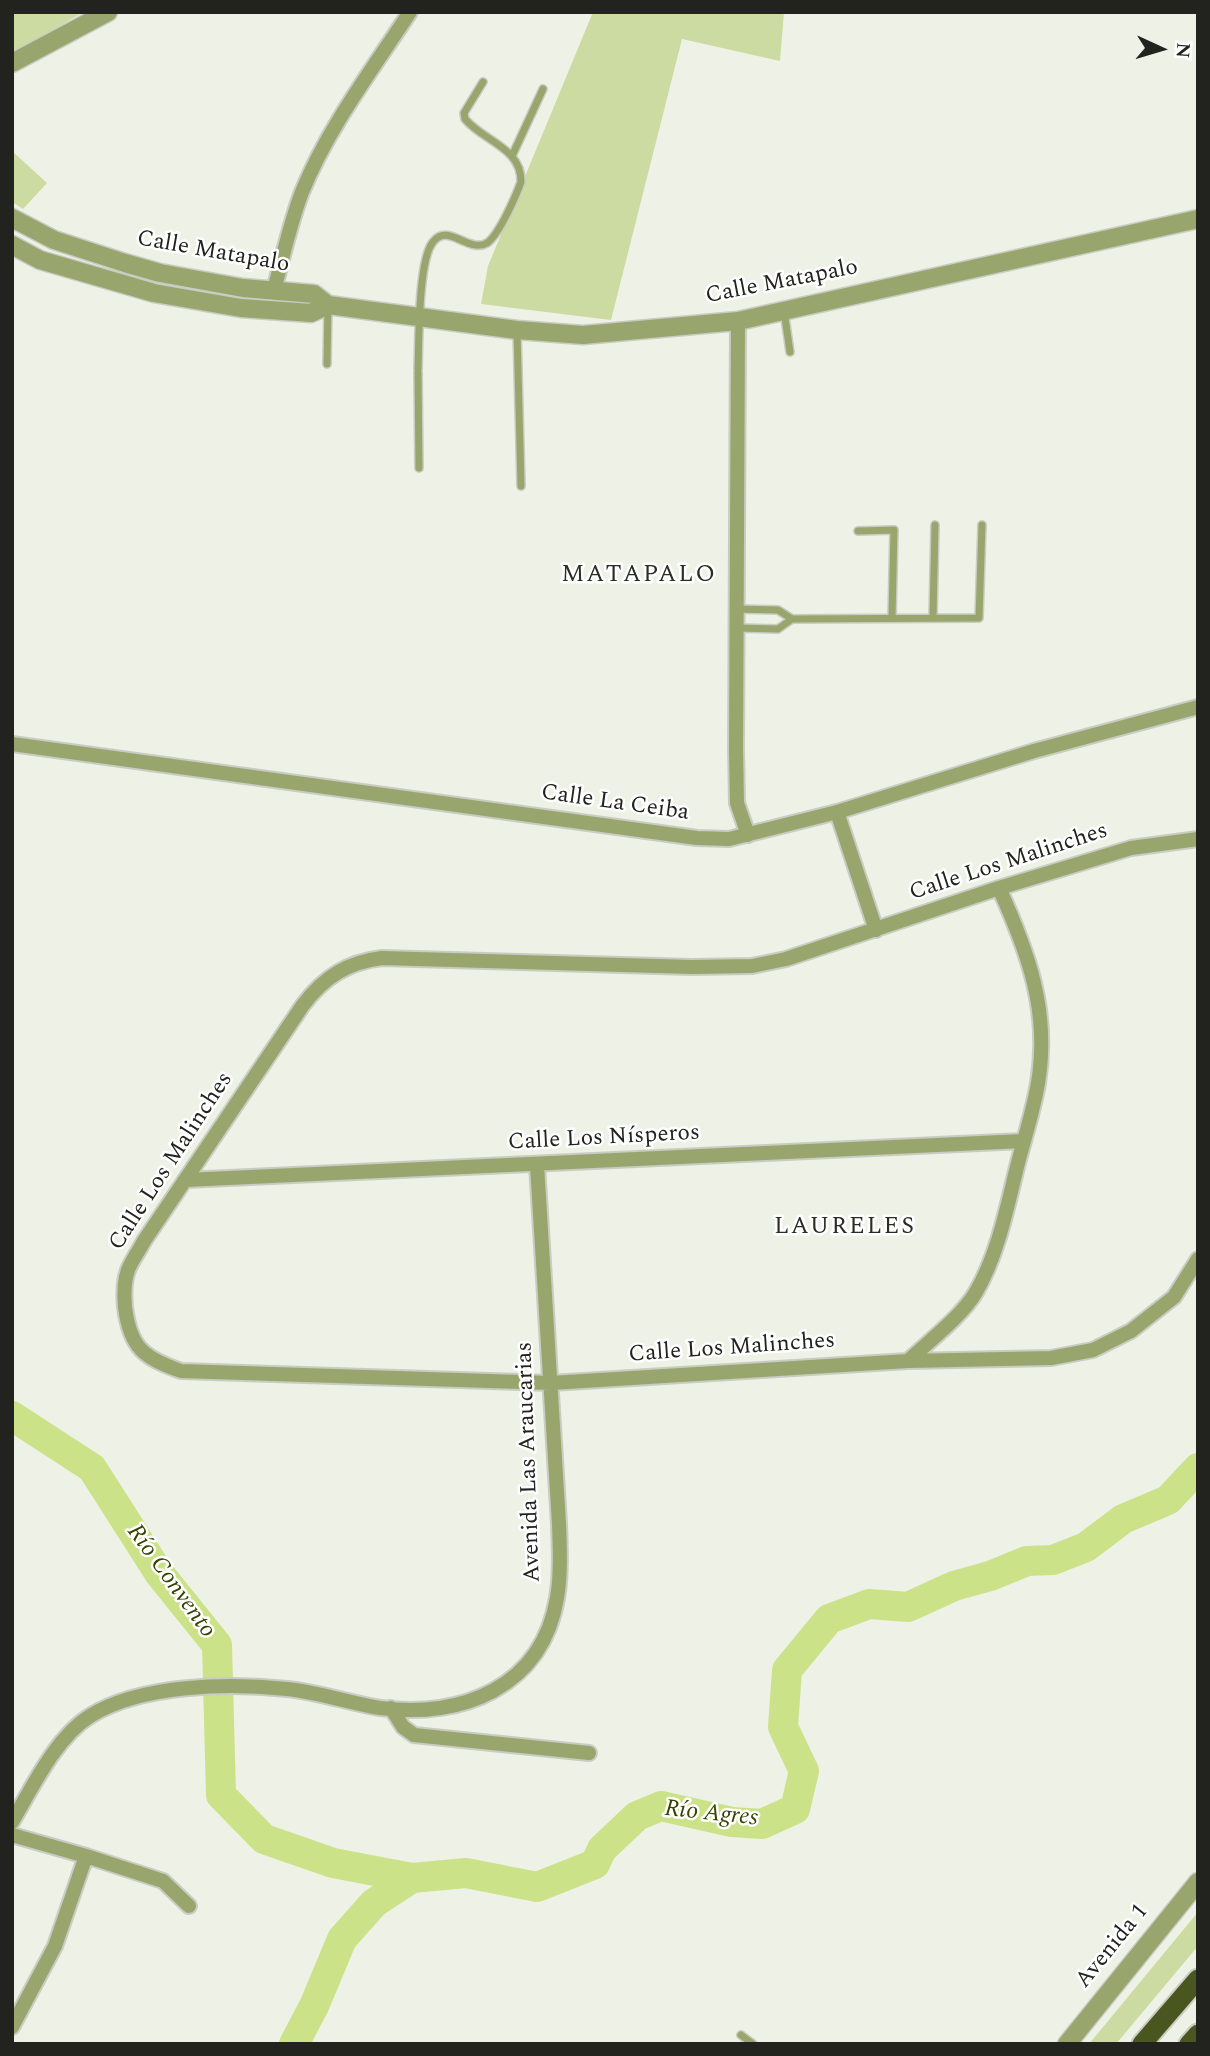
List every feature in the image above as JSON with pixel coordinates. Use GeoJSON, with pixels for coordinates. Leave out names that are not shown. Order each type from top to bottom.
{"type":"FeatureCollection","features":[{"type":"Feature","properties":{"kind":"highway"},"geometry":{"type":"LineString","coordinates":[[1142,2044],[1198,1979]]}},
{"type":"Feature","properties":{"kind":"highway"},"geometry":{"type":"LineString","coordinates":[[1189,2044],[1198,2034]]}},
{"type":"Feature","properties":{"kind":"street"},"geometry":{"type":"LineString","coordinates":[[12,63],[108,12]]}},
{"type":"Feature","properties":{"kind":"street"},"geometry":{"type":"LineString","coordinates":[[274,290],[293,220],[308,181],[353,97],[410,12]]}},
{"type":"Feature","properties":{"kind":"street","name":"Calle Matapalo"},"geometry":{"type":"LineString","coordinates":[[12,218],[54,240],[160,273],[243,288],[314,294],[328,304],[517,330],[583,335],[738,321],[1198,219]]}},
{"type":"Feature","properties":{"kind":"street","name":"Calle Matapalo"},"geometry":{"type":"LineString","coordinates":[[12,245],[40,260],[154,293],[241,308],[311,313],[328,304]]}},
{"type":"Feature","properties":{"kind":"street"},"geometry":{"type":"LineString","coordinates":[[738,321],[737,803],[748,835]]}},
{"type":"Feature","properties":{"kind":"street","name":"Calle La Ceiba"},"geometry":{"type":"LineString","coordinates":[[12,744],[696,838],[729,839],[837,812],[1034,751],[1198,707]]}},
{"type":"Feature","properties":{"kind":"street"},"geometry":{"type":"LineString","coordinates":[[837,812],[876,930]]}},
{"type":"Feature","properties":{"kind":"street","name":"Calle Los Malinches"},"geometry":{"type":"LineString","coordinates":[[1198,839],[1131,848],[999,888],[786,959],[752,966],[692,967],[382,958],[352,964],[324,981],[313,992],[144,1241],[128,1271],[124,1299],[128,1329],[139,1348],[159,1363],[181,1371],[551,1383],[908,1361],[1051,1358],[1093,1350],[1131,1331],[1174,1297],[1198,1259]]}},
{"type":"Feature","properties":{"kind":"street"},"geometry":{"type":"LineString","coordinates":[[908,1361],[975,1294],[1002,1226],[1038,1083],[1042,1027],[1035,979],[1020,933],[999,888]]}},
{"type":"Feature","properties":{"kind":"street","name":"Calle Los Nísperos"},"geometry":{"type":"LineString","coordinates":[[186,1180],[1023,1141]]}},
{"type":"Feature","properties":{"kind":"street","name":"Avenida Las Araucarias"},"geometry":{"type":"LineString","coordinates":[[12,1822],[45,1767],[85,1720],[98,1712],[140,1697],[191,1689],[290,1689],[391,1709],[425,1709],[450,1706],[491,1693],[522,1671],[547,1633],[557,1599],[559,1573],[551,1383],[537,1165]]}},
{"type":"Feature","properties":{"kind":"street"},"geometry":{"type":"LineString","coordinates":[[391,1709],[403,1727],[414,1735],[589,1753]]}},
{"type":"Feature","properties":{"kind":"street"},"geometry":{"type":"LineString","coordinates":[[12,1835],[163,1881],[189,1906]]}},
{"type":"Feature","properties":{"kind":"street"},"geometry":{"type":"LineString","coordinates":[[12,2027],[59,1936],[86,1856]]}},
{"type":"Feature","properties":{"kind":"street","name":"Avenida 1"},"geometry":{"type":"LineString","coordinates":[[1066,2044],[1198,1882]]}},
{"type":"Feature","properties":{"kind":"lane"},"geometry":{"type":"LineString","coordinates":[[419,468],[418,371],[426,258],[433,241],[440,235],[447,234],[479,246],[486,243],[494,236],[521,182],[517,160],[465,119],[464,113],[483,82]]}},
{"type":"Feature","properties":{"kind":"lane"},"geometry":{"type":"LineString","coordinates":[[512,156],[543,89]]}},
{"type":"Feature","properties":{"kind":"lane"},"geometry":{"type":"LineString","coordinates":[[327,364],[328,304]]}},
{"type":"Feature","properties":{"kind":"lane"},"geometry":{"type":"LineString","coordinates":[[783,310],[790,352]]}},
{"type":"Feature","properties":{"kind":"lane"},"geometry":{"type":"LineString","coordinates":[[517,330],[521,486]]}},
{"type":"Feature","properties":{"kind":"lane"},"geometry":{"type":"LineString","coordinates":[[736,609],[778,610],[792,619],[979,618],[982,524]]}},
{"type":"Feature","properties":{"kind":"lane"},"geometry":{"type":"LineString","coordinates":[[933,617],[935,525]]}},
{"type":"Feature","properties":{"kind":"lane"},"geometry":{"type":"LineString","coordinates":[[858,531],[894,530],[892,617]]}},
{"type":"Feature","properties":{"kind":"lane"},"geometry":{"type":"LineString","coordinates":[[736,628],[778,629],[792,619]]}},
{"type":"Feature","properties":{"kind":"lane"},"geometry":{"type":"LineString","coordinates":[[741,2035],[753,2044]]}},
{"type":"Feature","properties":{"kind":"green space"},"geometry":{"type":"Polygon","coordinates":[[[12,12],[83,12],[12,54],[12,12]]]}},
{"type":"Feature","properties":{"kind":"green space"},"geometry":{"type":"Polygon","coordinates":[[[593,12],[784,12],[780,61],[682,39],[611,320],[481,304],[488,266],[593,12]]]}},
{"type":"Feature","properties":{"kind":"green space"},"geometry":{"type":"Polygon","coordinates":[[[12,151],[47,183],[23,209],[12,202],[12,151]]]}},
{"type":"Feature","properties":{"kind":"green space"},"geometry":{"type":"Polygon","coordinates":[[[1198,1912],[1198,1946],[1116,2044],[1089,2044],[1198,1912]]]}},
{"type":"Feature","properties":{"kind":"waterway","name":"Río Convento"},"geometry":{"type":"LineString","coordinates":[[12,1416],[92,1468],[159,1573],[217,1645],[221,1795],[264,1839],[333,1863],[412,1878]]}},
{"type":"Feature","properties":{"kind":"waterway","name":"Río Agres"},"geometry":{"type":"LineString","coordinates":[[294,2044],[314,2006],[342,1939],[374,1903],[412,1878],[466,1873],[537,1887],[595,1864],[602,1849],[637,1816],[661,1806],[732,1822],[762,1824],[795,1809],[804,1771],[783,1727],[787,1670],[829,1619],[869,1604],[908,1607],[954,1586],[990,1576],[1027,1561],[1053,1560],[1086,1547],[1123,1519],[1168,1500],[1198,1468]]}},
{"type":"Feature","properties":{"kind":"district","name":"MATAPALO"},"geometry":{"type":"Point","coordinates":[639,576]}},
{"type":"Feature","properties":{"kind":"district","name":"LAURELES"},"geometry":{"type":"Point","coordinates":[845,1228]}}]}
